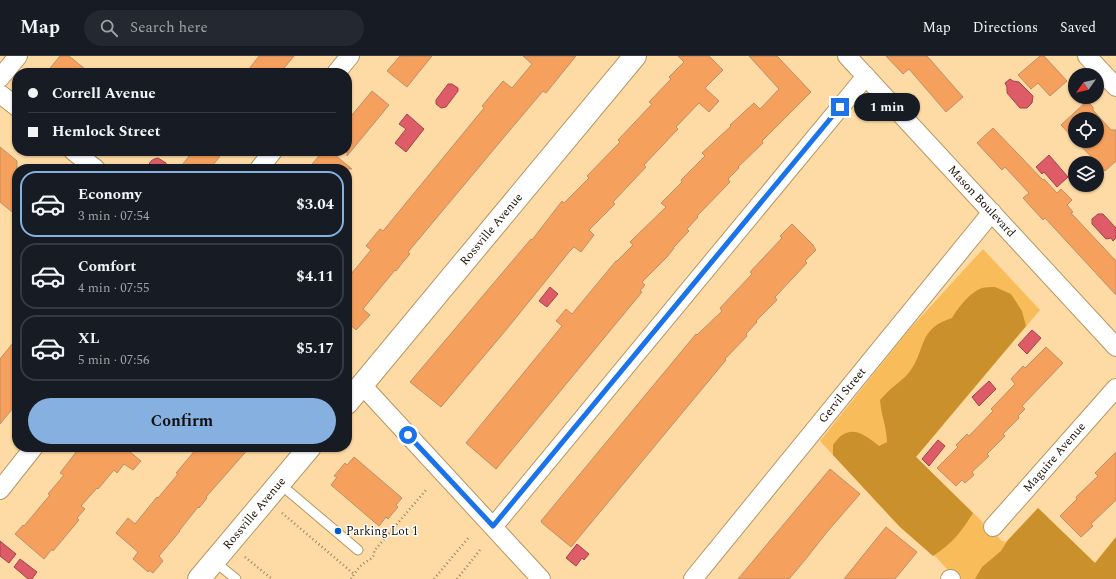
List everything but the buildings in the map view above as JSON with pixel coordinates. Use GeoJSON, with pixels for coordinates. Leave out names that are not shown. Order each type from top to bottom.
{"type":"FeatureCollection","features":[{"type":"Feature","properties":{"kind":"street"},"geometry":{"type":"LineString","coordinates":[[0,78],[18,56]]}},
{"type":"Feature","properties":{"kind":"street"},"geometry":{"type":"LineString","coordinates":[[340,68],[350,56]]}},
{"type":"Feature","properties":{"kind":"street","name":"Rossville Avenue"},"geometry":{"type":"LineString","coordinates":[[352,397],[636,56]]}},
{"type":"Feature","properties":{"kind":"street","name":"Mason Boulevard"},"geometry":{"type":"LineString","coordinates":[[847,56],[1116,347]]}},
{"type":"Feature","properties":{"kind":"street"},"geometry":{"type":"LineString","coordinates":[[1087,56],[1116,87]]}},
{"type":"Feature","properties":{"kind":"street"},"geometry":{"type":"LineString","coordinates":[[493,526],[866,76]]}},
{"type":"Feature","properties":{"kind":"street"},"geometry":{"type":"LineString","coordinates":[[0,94],[12,103]]}},
{"type":"Feature","properties":{"kind":"street"},"geometry":{"type":"LineString","coordinates":[[79,156],[90,164]]}},
{"type":"Feature","properties":{"kind":"street"},"geometry":{"type":"LineString","coordinates":[[263,164],[269,156]]}},
{"type":"Feature","properties":{"kind":"street","name":"Gervil Street"},"geometry":{"type":"LineString","coordinates":[[693,579],[992,212]]}},
{"type":"Feature","properties":{"kind":"street"},"geometry":{"type":"LineString","coordinates":[[362,385],[541,579]]}},
{"type":"Feature","properties":{"kind":"street","name":"Maguire Avenue"},"geometry":{"type":"LineString","coordinates":[[993,527],[1116,388]]}},
{"type":"Feature","properties":{"kind":"street"},"geometry":{"type":"LineString","coordinates":[[0,490],[30,452]]}},
{"type":"Feature","properties":{"kind":"street","name":"Rossville Avenue"},"geometry":{"type":"LineString","coordinates":[[199,579],[306,452]]}},
{"type":"Feature","properties":{"kind":"lane"},"geometry":{"type":"LineString","coordinates":[[279,484],[358,550]]}},
{"type":"Feature","properties":{"kind":"lane"},"geometry":{"type":"LineString","coordinates":[[214,561],[236,579]]}},
{"type":"Feature","properties":{"kind":"path"},"geometry":{"type":"LineString","coordinates":[[351,579],[364,563],[368,562],[374,555],[374,551],[426,490]]}},
{"type":"Feature","properties":{"kind":"path"},"geometry":{"type":"LineString","coordinates":[[282,513],[354,574]]}},
{"type":"Feature","properties":{"kind":"path"},"geometry":{"type":"LineString","coordinates":[[434,579],[469,537]]}},
{"type":"Feature","properties":{"kind":"path"},"geometry":{"type":"LineString","coordinates":[[457,579],[480,550]]}},
{"type":"Feature","properties":{"kind":"path"},"geometry":{"type":"LineString","coordinates":[[245,557],[272,579]]}},
{"type":"Feature","properties":{"kind":"shaded area"},"geometry":{"type":"Polygon","coordinates":[[[1010,79],[1019,82],[1033,96],[1032,103],[1027,108],[1020,108],[1007,93],[1005,83],[1010,79]]]}},
{"type":"Feature","properties":{"kind":"shaded area"},"geometry":{"type":"Polygon","coordinates":[[[448,84],[452,84],[458,88],[458,91],[446,107],[441,108],[436,104],[436,100],[448,84]]]}},
{"type":"Feature","properties":{"kind":"shaded area"},"geometry":{"type":"Polygon","coordinates":[[[407,114],[424,129],[406,152],[395,143],[406,129],[399,124],[407,114]]]}},
{"type":"Feature","properties":{"kind":"shaded area"},"geometry":{"type":"Polygon","coordinates":[[[1049,155],[1068,177],[1057,187],[1044,172],[1042,174],[1036,167],[1049,155]]]}},
{"type":"Feature","properties":{"kind":"shaded area"},"geometry":{"type":"Polygon","coordinates":[[[158,158],[166,164],[149,164],[154,159],[158,158]]]}},
{"type":"Feature","properties":{"kind":"shaded area"},"geometry":{"type":"Polygon","coordinates":[[[1098,214],[1103,214],[1116,228],[1116,238],[1113,241],[1111,238],[1106,239],[1092,224],[1092,219],[1098,214]]]}},
{"type":"Feature","properties":{"kind":"shaded area"},"geometry":{"type":"Polygon","coordinates":[[[983,249],[1040,310],[916,457],[1002,541],[1005,542],[1008,540],[1038,508],[1095,563],[1116,537],[1116,579],[956,579],[937,558],[900,527],[820,441],[908,331],[983,249]]]}},
{"type":"Feature","properties":{"kind":"shaded area"},"geometry":{"type":"Polygon","coordinates":[[[550,287],[558,294],[547,307],[539,301],[550,287]]]}},
{"type":"Feature","properties":{"kind":"shaded area"},"geometry":{"type":"Polygon","coordinates":[[[995,287],[1011,294],[1022,311],[1026,326],[916,457],[973,513],[956,537],[933,556],[900,527],[833,455],[833,445],[844,434],[850,432],[861,434],[879,446],[887,442],[880,400],[889,390],[907,375],[917,358],[927,335],[933,328],[952,318],[973,293],[984,288],[995,287]]]}},
{"type":"Feature","properties":{"kind":"shaded area"},"geometry":{"type":"Polygon","coordinates":[[[1032,330],[1041,338],[1027,354],[1018,345],[1032,330]]]}},
{"type":"Feature","properties":{"kind":"shaded area"},"geometry":{"type":"Polygon","coordinates":[[[989,381],[996,389],[979,406],[972,397],[989,381]]]}},
{"type":"Feature","properties":{"kind":"shaded area"},"geometry":{"type":"Polygon","coordinates":[[[938,440],[945,446],[929,466],[922,459],[938,440]]]}},
{"type":"Feature","properties":{"kind":"shaded area"},"geometry":{"type":"Polygon","coordinates":[[[1038,508],[1095,563],[1116,537],[1116,579],[975,579],[982,567],[1001,551],[1008,540],[1038,508]]]}},
{"type":"Feature","properties":{"kind":"shaded area"},"geometry":{"type":"Polygon","coordinates":[[[0,541],[16,554],[9,563],[0,556],[0,541]]]}},
{"type":"Feature","properties":{"kind":"shaded area"},"geometry":{"type":"Polygon","coordinates":[[[577,544],[589,554],[584,560],[582,558],[576,566],[566,558],[577,544]]]}},
{"type":"Feature","properties":{"kind":"shaded area"},"geometry":{"type":"Polygon","coordinates":[[[20,559],[37,572],[32,579],[28,579],[14,567],[20,559]]]}},
{"type":"Feature","properties":{"kind":"place","name":"Parking Lot 1"},"geometry":{"type":"Point","coordinates":[338,531]}},
{"type":"Feature","properties":{"kind":"route"},"geometry":{"type":"LineString","coordinates":[[408,435],[493,526],[840,107]]}}]}
